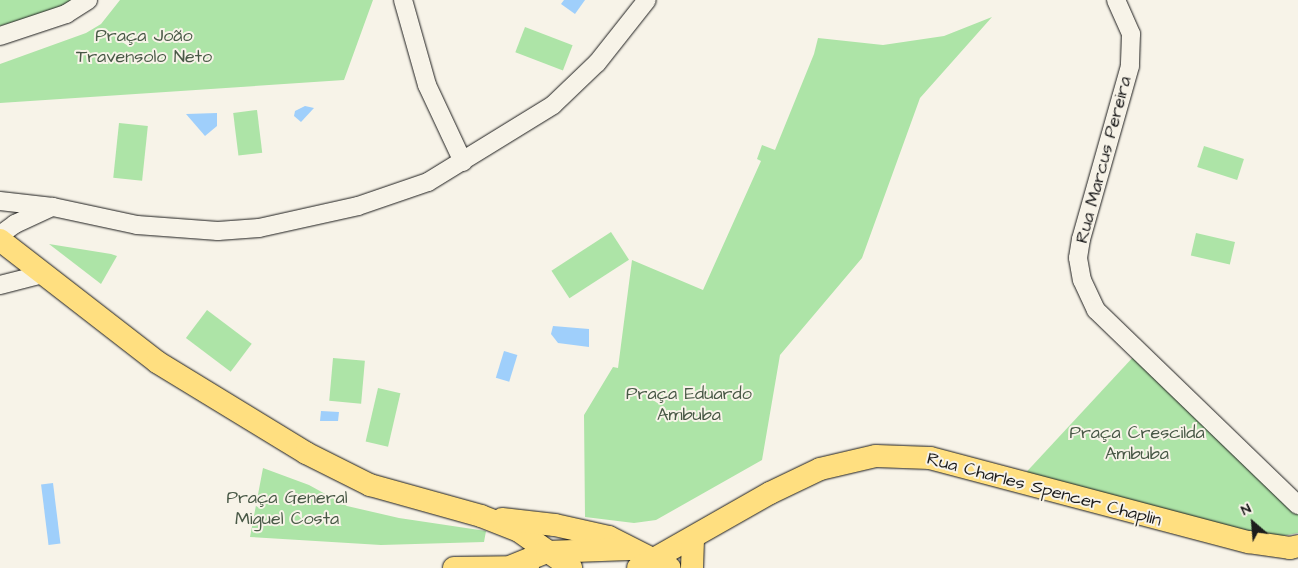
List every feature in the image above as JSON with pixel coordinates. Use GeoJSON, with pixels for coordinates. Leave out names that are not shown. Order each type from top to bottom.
{"type":"FeatureCollection","features":[{"type":"Feature","properties":{"kind":"main road"},"geometry":{"type":"LineString","coordinates":[[0,240],[157,362],[306,453],[370,485],[482,516],[519,531],[573,568]]}},
{"type":"Feature","properties":{"kind":"main road","name":"Rua Charles Spencer Chaplin"},"geometry":{"type":"LineString","coordinates":[[653,563],[712,525],[820,469],[876,456],[921,458],[1249,542],[1290,548],[1298,546]]}},
{"type":"Feature","properties":{"kind":"main road"},"geometry":{"type":"LineString","coordinates":[[482,516],[555,525],[609,537],[653,563]]}},
{"type":"Feature","properties":{"kind":"main road"},"geometry":{"type":"LineString","coordinates":[[512,566],[547,552],[653,563],[689,541],[692,568]]}},
{"type":"Feature","properties":{"kind":"main road"},"geometry":{"type":"LineString","coordinates":[[454,568],[512,566],[573,568]]}},
{"type":"Feature","properties":{"kind":"street"},"geometry":{"type":"LineString","coordinates":[[0,36],[66,14],[88,0]]}},
{"type":"Feature","properties":{"kind":"street"},"geometry":{"type":"LineString","coordinates":[[403,0],[427,86],[463,162]]}},
{"type":"Feature","properties":{"kind":"street"},"geometry":{"type":"LineString","coordinates":[[0,201],[53,207],[137,225],[218,230],[259,228],[358,206],[428,182],[553,105],[597,63],[647,0]]}},
{"type":"Feature","properties":{"kind":"street","name":"Rua Marcus Pereira"},"geometry":{"type":"LineString","coordinates":[[1116,0],[1131,34],[1130,66],[1081,239],[1078,258],[1082,280],[1096,310],[1298,505]]}},
{"type":"Feature","properties":{"kind":"street"},"geometry":{"type":"LineString","coordinates":[[0,235],[20,221],[53,207]]}},
{"type":"Feature","properties":{"kind":"street"},"geometry":{"type":"LineString","coordinates":[[0,285],[44,274]]}},
{"type":"Feature","properties":{"kind":"green space"},"geometry":{"type":"Polygon","coordinates":[[[0,0],[77,0],[56,10],[0,26],[0,0]]]}},
{"type":"Feature","properties":{"kind":"green space","name":"Praça João Travensolo Neto"},"geometry":{"type":"Polygon","coordinates":[[[120,0],[373,0],[344,80],[0,103],[0,64],[86,33],[101,24],[120,0]]]}},
{"type":"Feature","properties":{"kind":"green space","name":"Praça Eduardo Ambuba"},"geometry":{"type":"Polygon","coordinates":[[[992,17],[920,98],[862,258],[780,355],[762,460],[656,520],[634,523],[585,517],[584,415],[613,367],[618,368],[632,260],[703,290],[761,161],[757,159],[762,145],[775,150],[814,54],[818,38],[883,45],[944,36],[992,17]]]}},
{"type":"Feature","properties":{"kind":"green space"},"geometry":{"type":"Polygon","coordinates":[[[525,27],[573,45],[563,70],[515,52],[525,27]]]}},
{"type":"Feature","properties":{"kind":"green space"},"geometry":{"type":"Polygon","coordinates":[[[257,110],[262,153],[238,156],[233,113],[257,110]]]}},
{"type":"Feature","properties":{"kind":"green space"},"geometry":{"type":"Polygon","coordinates":[[[119,123],[148,126],[142,181],[113,178],[119,123]]]}},
{"type":"Feature","properties":{"kind":"green space"},"geometry":{"type":"Polygon","coordinates":[[[1204,146],[1244,159],[1237,180],[1197,167],[1204,146]]]}},
{"type":"Feature","properties":{"kind":"green space"},"geometry":{"type":"Polygon","coordinates":[[[611,232],[629,260],[569,298],[551,271],[611,232]]]}},
{"type":"Feature","properties":{"kind":"green space"},"geometry":{"type":"Polygon","coordinates":[[[1196,233],[1235,242],[1230,264],[1191,255],[1196,233]]]}},
{"type":"Feature","properties":{"kind":"green space"},"geometry":{"type":"Polygon","coordinates":[[[49,244],[111,254],[117,256],[101,284],[49,244]]]}},
{"type":"Feature","properties":{"kind":"green space"},"geometry":{"type":"Polygon","coordinates":[[[207,310],[252,344],[231,372],[186,338],[207,310]]]}},
{"type":"Feature","properties":{"kind":"green space","name":"Praça Crescilda Ambuba"},"geometry":{"type":"Polygon","coordinates":[[[1135,355],[1298,512],[1298,533],[1277,537],[1019,480],[1135,355]]]}},
{"type":"Feature","properties":{"kind":"green space"},"geometry":{"type":"Polygon","coordinates":[[[333,358],[365,361],[361,404],[329,401],[333,358]]]}},
{"type":"Feature","properties":{"kind":"green space"},"geometry":{"type":"Polygon","coordinates":[[[378,388],[400,393],[388,447],[366,442],[378,388]]]}},
{"type":"Feature","properties":{"kind":"green space","name":"Praça General Miguel Costa"},"geometry":{"type":"Polygon","coordinates":[[[263,468],[309,485],[347,506],[399,518],[486,531],[484,542],[381,545],[250,537],[263,468]]]}},
{"type":"Feature","properties":{"kind":"water"},"geometry":{"type":"Polygon","coordinates":[[[564,0],[585,0],[575,14],[561,4],[564,0]]]}},
{"type":"Feature","properties":{"kind":"water"},"geometry":{"type":"Polygon","coordinates":[[[305,106],[314,108],[301,122],[294,116],[295,111],[305,106]]]}},
{"type":"Feature","properties":{"kind":"water"},"geometry":{"type":"Polygon","coordinates":[[[217,113],[217,126],[205,136],[186,114],[217,113]]]}},
{"type":"Feature","properties":{"kind":"water"},"geometry":{"type":"Polygon","coordinates":[[[553,326],[589,329],[589,347],[558,343],[551,334],[553,326]]]}},
{"type":"Feature","properties":{"kind":"water"},"geometry":{"type":"Polygon","coordinates":[[[504,351],[517,355],[509,382],[496,378],[504,351]]]}},
{"type":"Feature","properties":{"kind":"water"},"geometry":{"type":"Polygon","coordinates":[[[321,411],[339,412],[338,421],[320,421],[321,411]]]}},
{"type":"Feature","properties":{"kind":"water"},"geometry":{"type":"Polygon","coordinates":[[[53,483],[60,544],[49,545],[41,484],[53,483]]]}}]}
